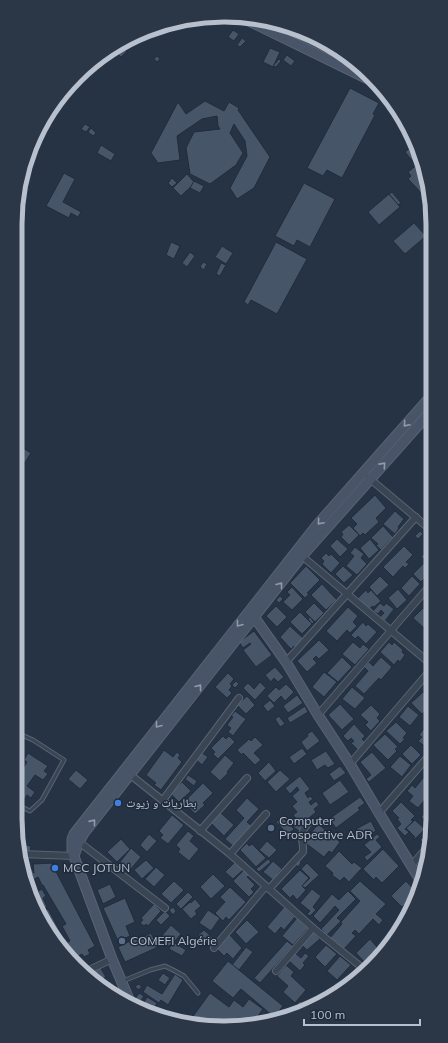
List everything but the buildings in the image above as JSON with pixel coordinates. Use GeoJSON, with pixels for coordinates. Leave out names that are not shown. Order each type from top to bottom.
{"type":"FeatureCollection","features":[{"type":"Feature","properties":{"kind":"main road"},"geometry":{"type":"LineString","coordinates":[[258,25],[359,74]]}},
{"type":"Feature","properties":{"kind":"main road"},"geometry":{"type":"LineString","coordinates":[[74,856],[84,833],[127,772],[252,614],[317,525],[426,402]]}},
{"type":"Feature","properties":{"kind":"main road"},"geometry":{"type":"LineString","coordinates":[[252,614],[426,417]]}},
{"type":"Feature","properties":{"kind":"main road"},"geometry":{"type":"LineString","coordinates":[[252,614],[286,662],[417,876]]}},
{"type":"Feature","properties":{"kind":"main road"},"geometry":{"type":"LineString","coordinates":[[127,772],[76,829],[71,845],[112,959],[128,997]]}},
{"type":"Feature","properties":{"kind":"street"},"geometry":{"type":"LineString","coordinates":[[363,472],[426,526]]}},
{"type":"Feature","properties":{"kind":"street"},"geometry":{"type":"LineString","coordinates":[[286,662],[416,517]]}},
{"type":"Feature","properties":{"kind":"street"},"geometry":{"type":"LineString","coordinates":[[302,556],[426,660]]}},
{"type":"Feature","properties":{"kind":"street"},"geometry":{"type":"LineString","coordinates":[[318,714],[392,631],[426,590]]}},
{"type":"Feature","properties":{"kind":"street"},"geometry":{"type":"LineString","coordinates":[[350,764],[426,674]]}},
{"type":"Feature","properties":{"kind":"street"},"geometry":{"type":"LineString","coordinates":[[163,800],[239,698]]}},
{"type":"Feature","properties":{"kind":"street"},"geometry":{"type":"LineString","coordinates":[[379,813],[426,759]]}},
{"type":"Feature","properties":{"kind":"street"},"geometry":{"type":"LineString","coordinates":[[127,772],[230,854],[313,928],[361,967]]}},
{"type":"Feature","properties":{"kind":"street"},"geometry":{"type":"LineString","coordinates":[[200,830],[247,778]]}},
{"type":"Feature","properties":{"kind":"street"},"geometry":{"type":"LineString","coordinates":[[230,854],[266,814]]}},
{"type":"Feature","properties":{"kind":"street"},"geometry":{"type":"LineString","coordinates":[[214,948],[303,852],[304,850],[301,835],[309,822]]}},
{"type":"Feature","properties":{"kind":"street"},"geometry":{"type":"LineString","coordinates":[[79,842],[165,908]]}},
{"type":"Feature","properties":{"kind":"street"},"geometry":{"type":"LineString","coordinates":[[411,866],[423,852]]}},
{"type":"Feature","properties":{"kind":"street"},"geometry":{"type":"LineString","coordinates":[[25,854],[74,856]]}},
{"type":"Feature","properties":{"kind":"street"},"geometry":{"type":"LineString","coordinates":[[276,971],[313,928]]}},
{"type":"Feature","properties":{"kind":"street"},"geometry":{"type":"LineString","coordinates":[[90,970],[112,959]]}},
{"type":"Feature","properties":{"kind":"lane"},"geometry":{"type":"LineString","coordinates":[[22,735],[33,740],[64,760],[42,800],[30,811],[22,807]]}},
{"type":"Feature","properties":{"kind":"lane"},"geometry":{"type":"LineString","coordinates":[[122,981],[164,966],[184,976],[198,992]]}},
{"type":"Feature","properties":{"kind":"place","name":"بطاريات و زيوت"},"geometry":{"type":"Point","coordinates":[118,803]}},
{"type":"Feature","properties":{"kind":"place","name":"Computer Prospective ADR"},"geometry":{"type":"Point","coordinates":[271,828]}},
{"type":"Feature","properties":{"kind":"place","name":"MCC JOTUN"},"geometry":{"type":"Point","coordinates":[55,868]}},
{"type":"Feature","properties":{"kind":"place","name":"COMEFI Algérie"},"geometry":{"type":"Point","coordinates":[122,941]}}]}
